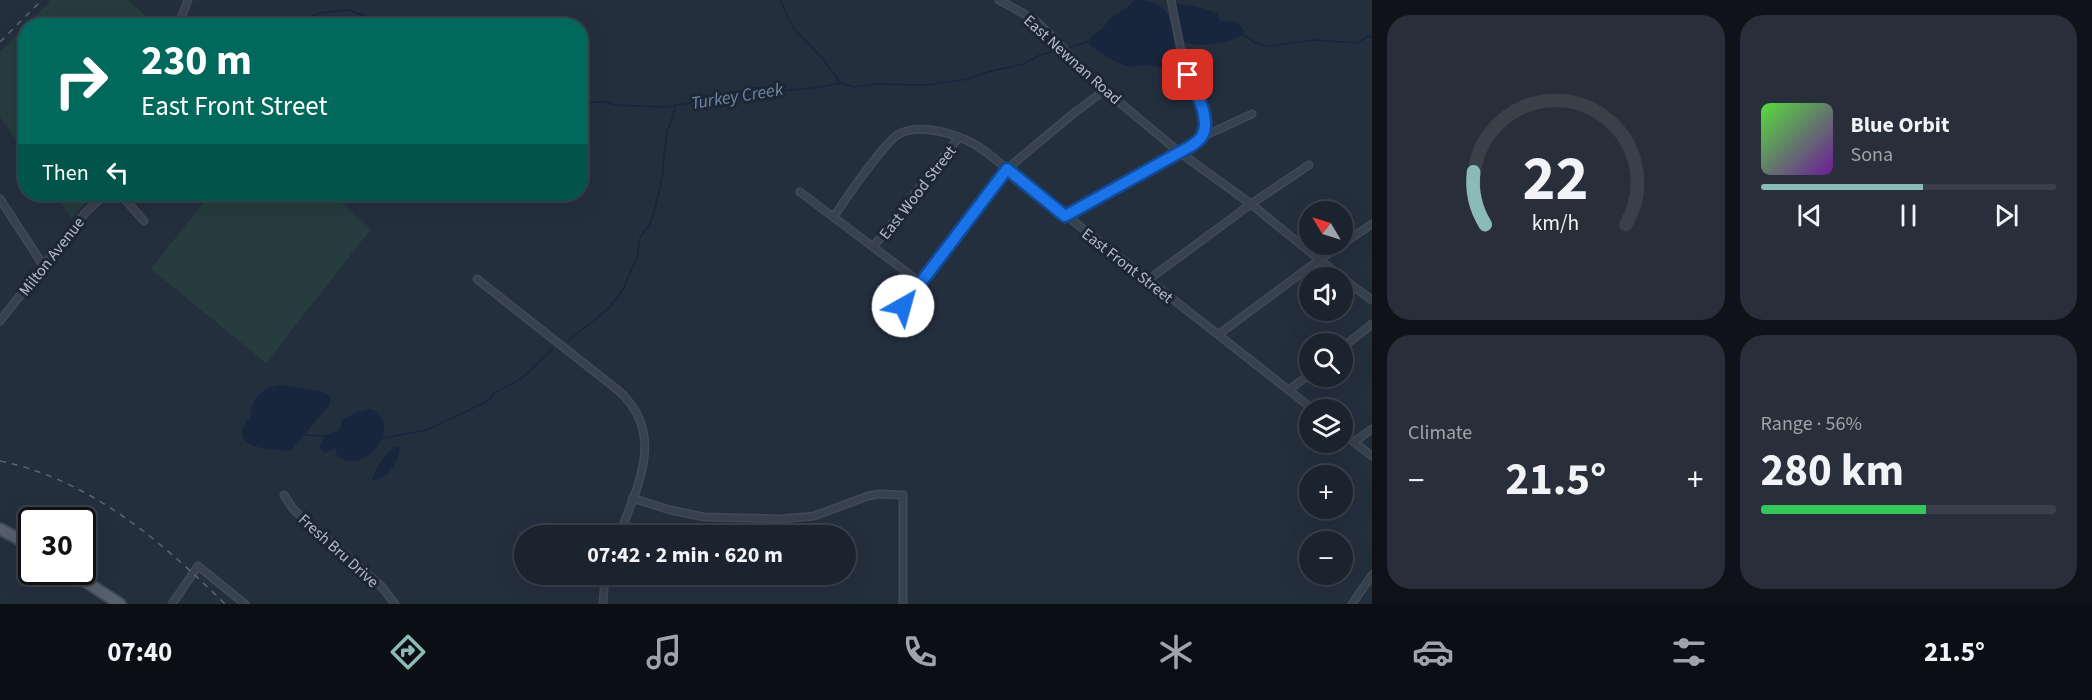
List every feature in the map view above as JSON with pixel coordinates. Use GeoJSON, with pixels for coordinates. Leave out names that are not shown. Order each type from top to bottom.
{"type":"FeatureCollection","features":[{"type":"Feature","properties":{"kind":"main road"},"geometry":{"type":"LineString","coordinates":[[0,529],[18,539]]}},
{"type":"Feature","properties":{"kind":"main road"},"geometry":{"type":"LineString","coordinates":[[90,585],[120,604]]}},
{"type":"Feature","properties":{"kind":"street"},"geometry":{"type":"LineString","coordinates":[[181,18],[188,0]]}},
{"type":"Feature","properties":{"kind":"street","name":"East Newnan Road"},"geometry":{"type":"LineString","coordinates":[[999,0],[1035,20],[1089,77],[1179,152],[1251,204],[1328,267]]}},
{"type":"Feature","properties":{"kind":"street"},"geometry":{"type":"LineString","coordinates":[[1171,0],[1180,51],[1205,119],[1202,137]]}},
{"type":"Feature","properties":{"kind":"street"},"geometry":{"type":"LineString","coordinates":[[903,306],[1007,169],[1105,90]]}},
{"type":"Feature","properties":{"kind":"street"},"geometry":{"type":"LineString","coordinates":[[1065,216],[1191,146],[1202,137],[1252,114]]}},
{"type":"Feature","properties":{"kind":"street","name":"East Front Street"},"geometry":{"type":"LineString","coordinates":[[834,216],[898,134],[932,129],[959,137],[974,144],[1007,169],[1301,399]]}},
{"type":"Feature","properties":{"kind":"street","name":"East Wood Street"},"geometry":{"type":"LineString","coordinates":[[874,246],[959,137]]}},
{"type":"Feature","properties":{"kind":"street"},"geometry":{"type":"LineString","coordinates":[[1148,280],[1251,204],[1309,165]]}},
{"type":"Feature","properties":{"kind":"street"},"geometry":{"type":"LineString","coordinates":[[800,192],[921,283]]}},
{"type":"Feature","properties":{"kind":"street"},"geometry":{"type":"LineString","coordinates":[[1,201],[43,265]]}},
{"type":"Feature","properties":{"kind":"street","name":"Milton Avenue"},"geometry":{"type":"LineString","coordinates":[[0,321],[85,213],[98,201]]}},
{"type":"Feature","properties":{"kind":"street"},"geometry":{"type":"LineString","coordinates":[[126,201],[144,221]]}},
{"type":"Feature","properties":{"kind":"street"},"geometry":{"type":"LineString","coordinates":[[1219,334],[1372,224]]}},
{"type":"Feature","properties":{"kind":"street"},"geometry":{"type":"LineString","coordinates":[[477,279],[627,398],[640,417],[646,435],[644,463],[623,525]]}},
{"type":"Feature","properties":{"kind":"street","name":"East Newnan Road"},"geometry":{"type":"LineString","coordinates":[[1353,286],[1372,300]]}},
{"type":"Feature","properties":{"kind":"street"},"geometry":{"type":"LineString","coordinates":[[1353,339],[1372,324]]}},
{"type":"Feature","properties":{"kind":"street"},"geometry":{"type":"LineString","coordinates":[[1290,389],[1299,382]]}},
{"type":"Feature","properties":{"kind":"street"},"geometry":{"type":"LineString","coordinates":[[1372,429],[1354,442],[1372,456]]}},
{"type":"Feature","properties":{"kind":"street","name":"Fresh Bru Drive"},"geometry":{"type":"LineString","coordinates":[[284,495],[292,508],[381,587],[395,604]]}},
{"type":"Feature","properties":{"kind":"street"},"geometry":{"type":"LineString","coordinates":[[633,498],[670,510],[704,517],[781,519],[814,516],[868,496],[903,495],[903,604]]}},
{"type":"Feature","properties":{"kind":"street"},"geometry":{"type":"LineString","coordinates":[[172,604],[198,566],[245,604]]}},
{"type":"Feature","properties":{"kind":"street"},"geometry":{"type":"LineString","coordinates":[[1352,604],[1372,575]]}},
{"type":"Feature","properties":{"kind":"street"},"geometry":{"type":"LineString","coordinates":[[603,604],[604,585]]}},
{"type":"Feature","properties":{"kind":"green space"},"geometry":{"type":"Polygon","coordinates":[[[51,0],[128,0],[148,18],[34,18],[51,0]]]}},
{"type":"Feature","properties":{"kind":"green space"},"geometry":{"type":"Polygon","coordinates":[[[18,34],[18,143],[0,117],[0,51],[18,34]]]}},
{"type":"Feature","properties":{"kind":"green space"},"geometry":{"type":"Polygon","coordinates":[[[59,201],[87,201],[71,218],[59,201]]]}},
{"type":"Feature","properties":{"kind":"green space"},"geometry":{"type":"Polygon","coordinates":[[[204,201],[340,201],[371,229],[266,363],[151,269],[204,201]]]}},
{"type":"Feature","properties":{"kind":"water"},"geometry":{"type":"Polygon","coordinates":[[[1135,0],[1148,1],[1157,5],[1169,18],[1175,36],[1176,59],[1170,66],[1128,66],[1106,56],[1088,42],[1110,18],[1135,0]]]}},
{"type":"Feature","properties":{"kind":"water"},"geometry":{"type":"Polygon","coordinates":[[[1176,4],[1203,8],[1218,14],[1220,21],[1238,22],[1245,32],[1234,39],[1216,44],[1189,44],[1184,41],[1176,4]]]}},
{"type":"Feature","properties":{"kind":"water"},"geometry":{"type":"Polygon","coordinates":[[[282,385],[320,391],[329,396],[330,404],[293,448],[282,450],[262,448],[248,443],[242,436],[242,431],[251,414],[254,400],[264,390],[282,385]]]}},
{"type":"Feature","properties":{"kind":"water"},"geometry":{"type":"Polygon","coordinates":[[[371,409],[381,416],[384,426],[377,447],[368,455],[358,460],[347,461],[337,455],[335,448],[325,453],[320,448],[326,435],[338,430],[343,419],[357,412],[371,409]]]}},
{"type":"Feature","properties":{"kind":"water"},"geometry":{"type":"Polygon","coordinates":[[[395,447],[400,447],[392,470],[384,477],[372,480],[380,462],[395,447]]]}},
{"type":"Feature","properties":{"kind":"waterway"},"geometry":{"type":"LineString","coordinates":[[780,0],[794,29],[823,59],[840,82]]}},
{"type":"Feature","properties":{"kind":"waterway"},"geometry":{"type":"LineString","coordinates":[[307,18],[320,13],[348,10],[372,18]]}},
{"type":"Feature","properties":{"kind":"waterway","name":"Turkey Creek"},"geometry":{"type":"LineString","coordinates":[[1243,35],[1267,46],[1316,40],[1357,43],[1367,37],[1372,37]]}},
{"type":"Feature","properties":{"kind":"waterway","name":"Turkey Creek"},"geometry":{"type":"LineString","coordinates":[[1068,48],[1088,42]]}},
{"type":"Feature","properties":{"kind":"waterway","name":"Turkey Creek"},"geometry":{"type":"LineString","coordinates":[[588,103],[666,107],[718,96],[841,83],[854,87],[872,84],[929,85],[968,79],[1023,64],[1040,55],[1059,50]]}},
{"type":"Feature","properties":{"kind":"waterway","name":"Turkey Creek"},"geometry":{"type":"LineString","coordinates":[[568,341],[609,308],[623,289],[637,257],[640,238],[650,224],[654,212],[663,174],[667,132],[676,107]]}},
{"type":"Feature","properties":{"kind":"waterway","name":"Turkey Creek"},"geometry":{"type":"LineString","coordinates":[[383,438],[426,430],[482,404],[494,393],[521,379],[553,349]]}},
{"type":"Feature","properties":{"kind":"waterway","name":"Turkey Creek"},"geometry":{"type":"LineString","coordinates":[[305,435],[325,436]]}},
{"type":"Feature","properties":{"kind":"railway"},"geometry":{"type":"LineString","coordinates":[[24,18],[42,0]]}},
{"type":"Feature","properties":{"kind":"railway"},"geometry":{"type":"LineString","coordinates":[[0,42],[18,24]]}},
{"type":"Feature","properties":{"kind":"railway"},"geometry":{"type":"LineString","coordinates":[[0,461],[65,482],[123,516],[176,558],[225,604]]}},
{"type":"Feature","properties":{"kind":"route"},"geometry":{"type":"LineString","coordinates":[[903,306],[1007,169],[1065,216],[1200,139],[1205,129],[1205,119],[1188,75]]}}]}
